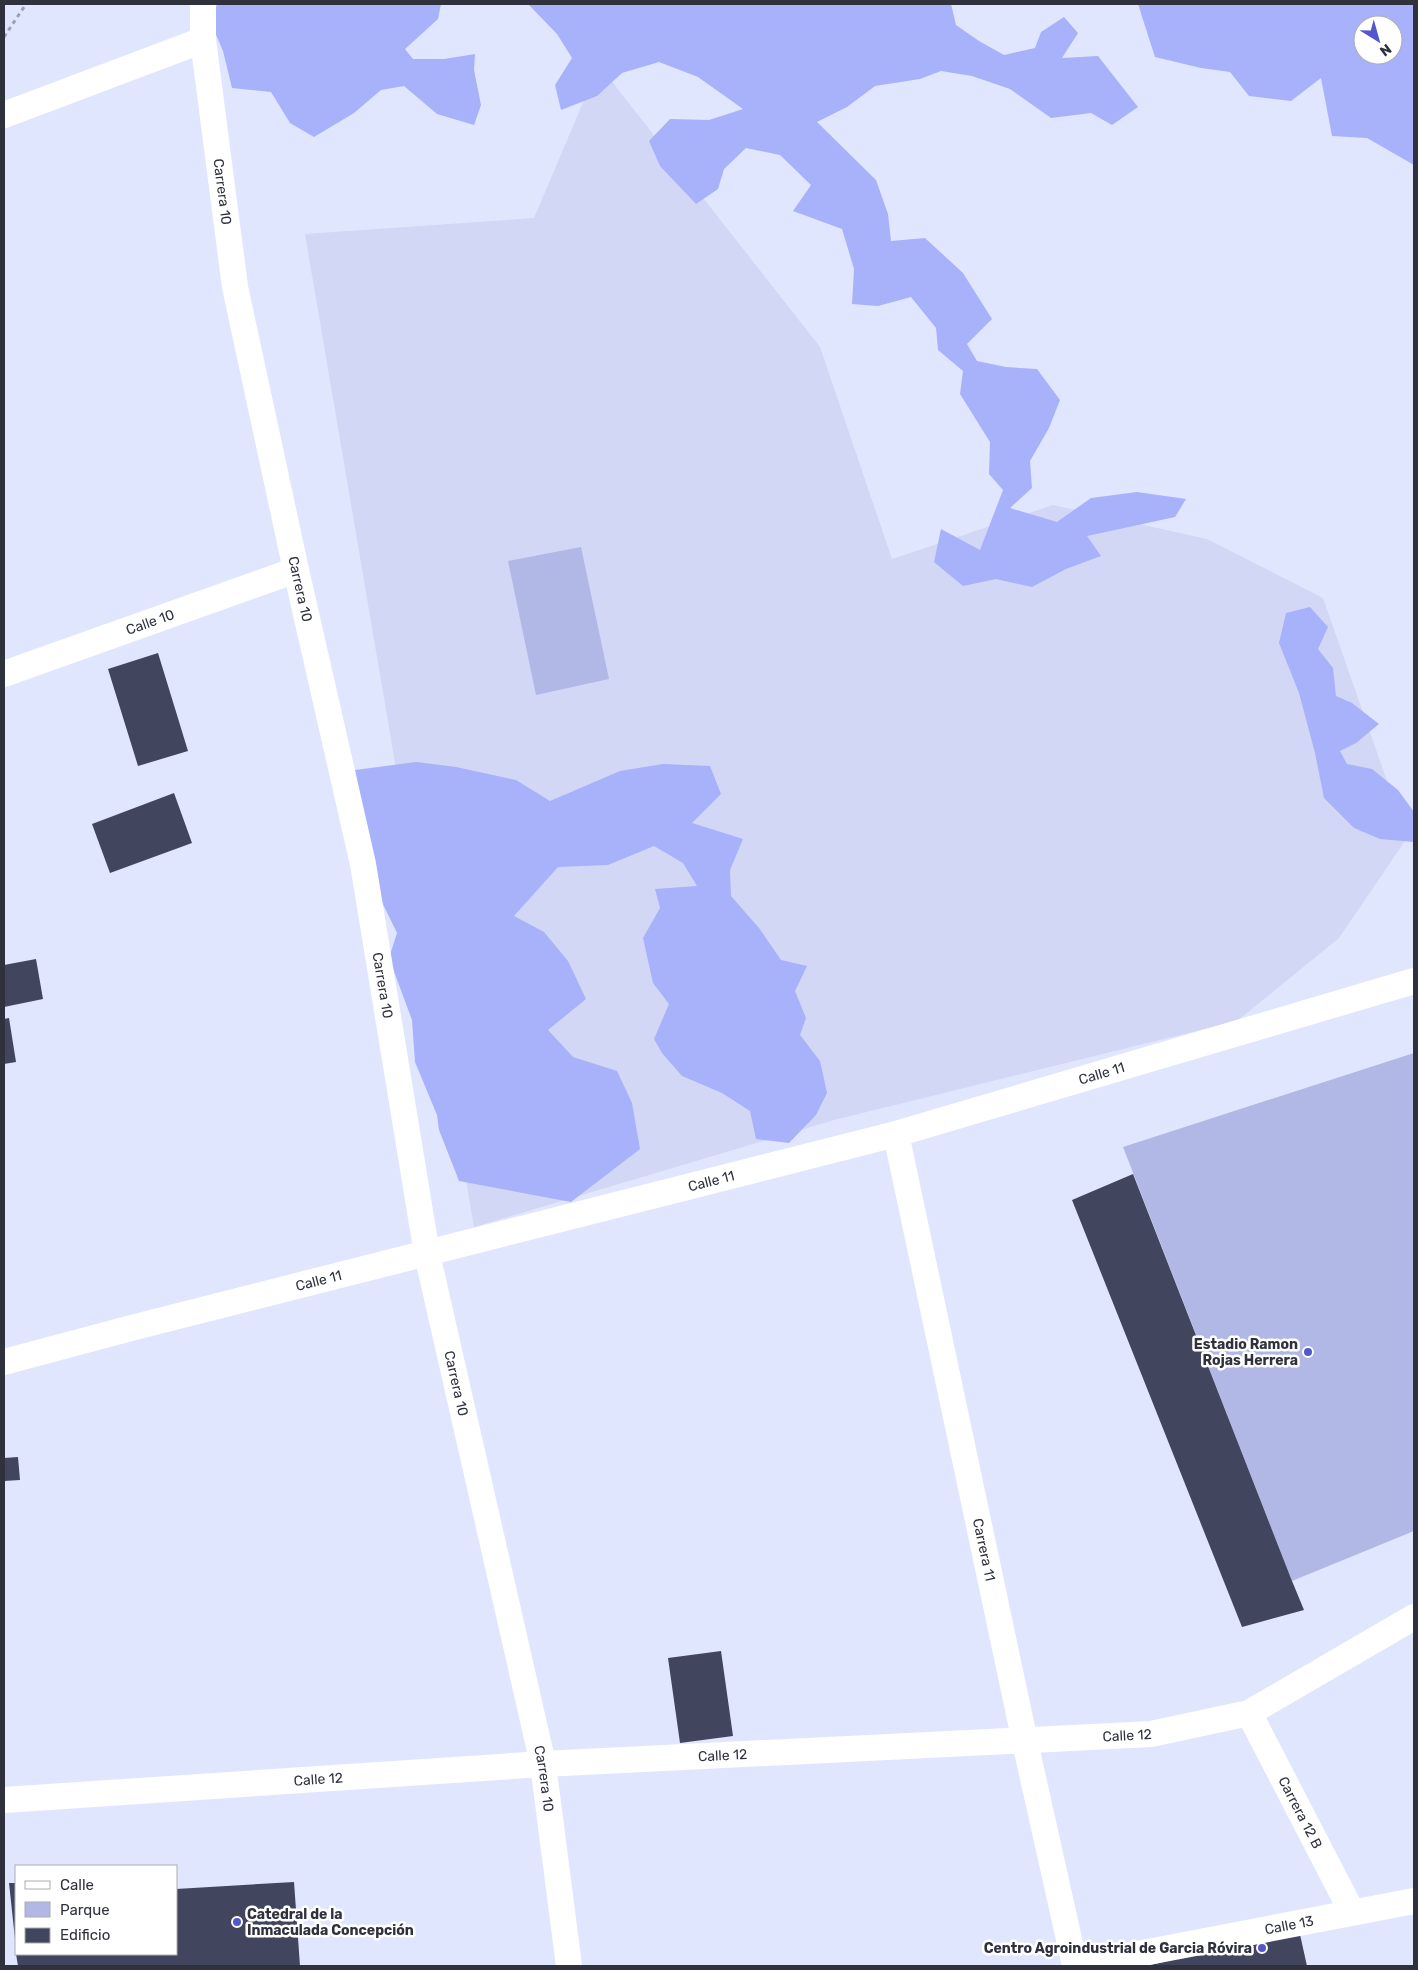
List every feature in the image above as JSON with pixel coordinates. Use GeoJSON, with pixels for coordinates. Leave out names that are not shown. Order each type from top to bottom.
{"type":"FeatureCollection","features":[{"type":"Feature","properties":{"kind":"street","name":"Carrera 10"},"geometry":{"type":"LineString","coordinates":[[203,4],[203,40],[235,286],[296,570],[364,864],[427,1254],[542,1764],[569,1966]]}},
{"type":"Feature","properties":{"kind":"street"},"geometry":{"type":"LineString","coordinates":[[4,115],[203,40]]}},
{"type":"Feature","properties":{"kind":"street","name":"Calle 10"},"geometry":{"type":"LineString","coordinates":[[4,674],[296,570]]}},
{"type":"Feature","properties":{"kind":"street","name":"Calle 11"},"geometry":{"type":"LineString","coordinates":[[4,1362],[135,1326],[427,1254],[896,1134],[1414,980]]}},
{"type":"Feature","properties":{"kind":"street","name":"Carrera 11"},"geometry":{"type":"LineString","coordinates":[[896,1134],[1025,1742],[1075,1966]]}},
{"type":"Feature","properties":{"kind":"street","name":"Calle 12"},"geometry":{"type":"LineString","coordinates":[[4,1800],[542,1764],[1025,1742],[1152,1734],[1249,1713],[1414,1617]]}},
{"type":"Feature","properties":{"kind":"street","name":"Carrera 12 B"},"geometry":{"type":"LineString","coordinates":[[1249,1713],[1352,1912]]}},
{"type":"Feature","properties":{"kind":"street","name":"Calle 13"},"geometry":{"type":"LineString","coordinates":[[1075,1966],[1414,1901]]}},
{"type":"Feature","properties":{"kind":"path"},"geometry":{"type":"LineString","coordinates":[[4,37],[26,4]]}},
{"type":"Feature","properties":{"kind":"shaded area"},"geometry":{"type":"Polygon","coordinates":[[[217,4],[441,4],[438,19],[405,49],[413,59],[444,59],[475,54],[474,70],[481,105],[474,125],[437,114],[404,86],[381,90],[354,113],[314,137],[290,123],[271,92],[232,88],[223,51],[211,23],[217,4]]]}},
{"type":"Feature","properties":{"kind":"shaded area"},"geometry":{"type":"Polygon","coordinates":[[[528,4],[951,4],[956,25],[1004,55],[1035,48],[1041,32],[1064,17],[1078,33],[1062,58],[1098,56],[1138,107],[1112,125],[1091,113],[1051,118],[1010,89],[972,76],[941,71],[920,79],[875,86],[847,107],[817,122],[876,180],[888,214],[891,241],[925,238],[963,273],[992,319],[967,344],[977,361],[1006,367],[1037,369],[1060,400],[1049,428],[1030,461],[1032,488],[1010,508],[1057,522],[1091,498],[1137,492],[1186,499],[1175,517],[1087,536],[1101,556],[1066,569],[1032,587],[996,579],[963,586],[934,562],[941,529],[980,550],[1003,490],[989,474],[990,442],[960,394],[963,371],[938,350],[936,328],[911,297],[878,306],[852,304],[854,269],[842,229],[793,211],[811,185],[780,155],[746,148],[724,169],[718,189],[696,204],[660,166],[649,141],[670,119],[709,120],[743,109],[698,77],[659,62],[622,73],[597,96],[561,110],[555,85],[572,58],[557,34],[528,4]]]}},
{"type":"Feature","properties":{"kind":"shaded area"},"geometry":{"type":"Polygon","coordinates":[[[1138,4],[1414,4],[1414,165],[1367,138],[1332,136],[1321,78],[1291,101],[1249,96],[1230,72],[1201,68],[1155,57],[1138,4]]]}},
{"type":"Feature","properties":{"kind":"shaded area"},"geometry":{"type":"Polygon","coordinates":[[[599,65],[820,347],[892,559],[1053,505],[1207,539],[1323,598],[1407,838],[1339,938],[1237,1021],[834,1120],[474,1227],[305,234],[534,218],[599,65]]]}},
{"type":"Feature","properties":{"kind":"shaded area"},"geometry":{"type":"Polygon","coordinates":[[[1310,607],[1328,627],[1318,649],[1333,668],[1336,696],[1352,703],[1379,724],[1356,743],[1340,751],[1347,764],[1372,769],[1398,790],[1414,812],[1414,842],[1380,839],[1354,828],[1324,798],[1315,753],[1299,693],[1279,643],[1286,613],[1310,607]]]}},
{"type":"Feature","properties":{"kind":"shaded area"},"geometry":{"type":"Polygon","coordinates":[[[416,762],[456,767],[516,780],[550,801],[620,771],[663,764],[710,766],[721,794],[692,823],[743,839],[730,870],[731,896],[759,928],[781,960],[807,966],[795,991],[806,1018],[800,1035],[820,1061],[827,1093],[816,1115],[789,1143],[756,1139],[750,1111],[722,1093],[682,1076],[662,1053],[654,1039],[669,1004],[653,983],[643,938],[660,908],[655,889],[697,886],[683,863],[654,846],[608,865],[558,867],[514,916],[544,932],[568,961],[586,999],[548,1030],[573,1057],[617,1071],[632,1103],[640,1149],[571,1202],[459,1181],[439,1130],[437,1115],[415,1062],[412,1020],[389,958],[397,933],[379,896],[355,770],[416,762]]]}},
{"type":"Feature","properties":{"kind":"green space"},"geometry":{"type":"Polygon","coordinates":[[[581,547],[609,679],[536,695],[508,561],[581,547]]]}},
{"type":"Feature","properties":{"kind":"green space","name":"Estadio Ramon Rojas Herrera"},"geometry":{"type":"Polygon","coordinates":[[[1414,1053],[1414,1531],[1292,1581],[1123,1147],[1414,1053]]]}},
{"type":"Feature","properties":{"kind":"building"},"geometry":{"type":"Polygon","coordinates":[[[158,653],[188,751],[138,766],[108,669],[158,653]]]}},
{"type":"Feature","properties":{"kind":"building"},"geometry":{"type":"Polygon","coordinates":[[[174,793],[192,843],[110,873],[92,824],[174,793]]]}},
{"type":"Feature","properties":{"kind":"building"},"geometry":{"type":"Polygon","coordinates":[[[36,959],[43,999],[4,1007],[4,965],[36,959]]]}},
{"type":"Feature","properties":{"kind":"building"},"geometry":{"type":"Polygon","coordinates":[[[9,1018],[16,1062],[4,1064],[4,1019],[9,1018]]]}},
{"type":"Feature","properties":{"kind":"building"},"geometry":{"type":"Polygon","coordinates":[[[1133,1174],[1304,1610],[1242,1627],[1072,1200],[1133,1174]]]}},
{"type":"Feature","properties":{"kind":"building"},"geometry":{"type":"Polygon","coordinates":[[[18,1457],[20,1480],[4,1481],[4,1458],[18,1457]]]}},
{"type":"Feature","properties":{"kind":"building"},"geometry":{"type":"Polygon","coordinates":[[[721,1651],[733,1736],[680,1743],[668,1658],[721,1651]]]}},
{"type":"Feature","properties":{"kind":"building","name":"Catedral de la Inmaculada Concepción"},"geometry":{"type":"Polygon","coordinates":[[[294,1882],[300,1966],[18,1966],[16,1955],[178,1955],[178,1889],[294,1882]]]}},
{"type":"Feature","properties":{"kind":"building"},"geometry":{"type":"Polygon","coordinates":[[[9,1883],[15,1883],[15,1939],[9,1883]]]}},
{"type":"Feature","properties":{"kind":"building","name":"Centro Agroindustrial de Garcia Róvira"},"geometry":{"type":"Polygon","coordinates":[[[1299,1930],[1307,1966],[1146,1966],[1299,1930]]]}},
{"type":"Feature","properties":{"kind":"place","name":"Estadio Ramon Rojas Herrera"},"geometry":{"type":"Point","coordinates":[1308,1352]}},
{"type":"Feature","properties":{"kind":"place","name":"Catedral de la Inmaculada Concepción"},"geometry":{"type":"Point","coordinates":[237,1922]}},
{"type":"Feature","properties":{"kind":"place","name":"Centro Agroindustrial de Garcia Róvira"},"geometry":{"type":"Point","coordinates":[1262,1948]}}]}
